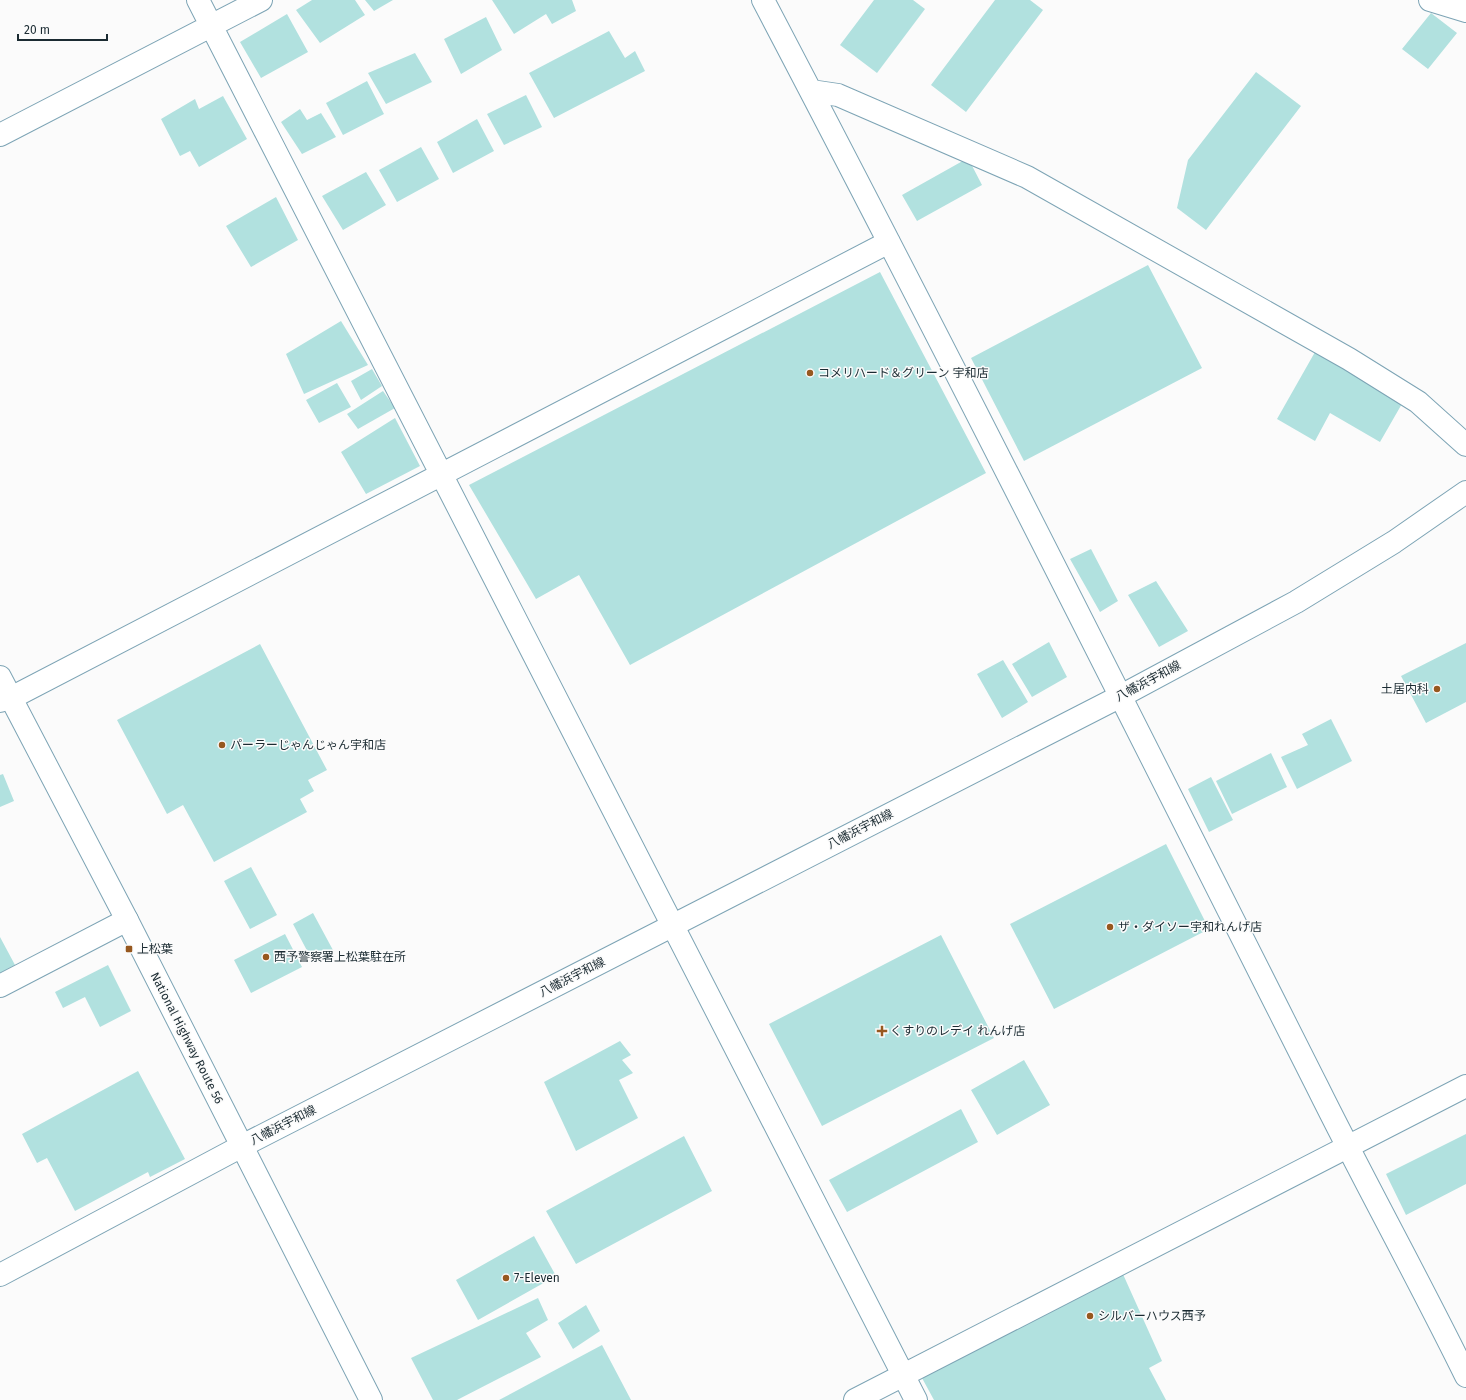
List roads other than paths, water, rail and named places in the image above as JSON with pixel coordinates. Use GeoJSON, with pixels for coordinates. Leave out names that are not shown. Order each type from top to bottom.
{"type":"FeatureCollection","features":[{"type":"Feature","properties":{"kind":"main road"},"geometry":{"type":"LineString","coordinates":[[198,0],[916,1400]]}},
{"type":"Feature","properties":{"kind":"main road"},"geometry":{"type":"LineString","coordinates":[[0,135],[261,0]]}},
{"type":"Feature","properties":{"kind":"main road"},"geometry":{"type":"LineString","coordinates":[[763,0],[889,242],[1347,1147],[1466,1376]]}},
{"type":"Feature","properties":{"kind":"main road"},"geometry":{"type":"LineString","coordinates":[[1430,0],[1466,11]]}},
{"type":"Feature","properties":{"kind":"main road"},"geometry":{"type":"LineString","coordinates":[[811,91],[838,95],[1027,177],[1349,359],[1418,402],[1466,445]]}},
{"type":"Feature","properties":{"kind":"main road"},"geometry":{"type":"LineString","coordinates":[[5,700],[441,476],[889,242]]}},
{"type":"Feature","properties":{"kind":"main road","name":"八幡浜宇和線"},"geometry":{"type":"LineString","coordinates":[[0,1275],[242,1146],[1120,696],[1296,602],[1394,542],[1466,492]]}},
{"type":"Feature","properties":{"kind":"main road","name":"National Highway Route 56"},"geometry":{"type":"LineString","coordinates":[[0,678],[5,700],[128,920],[371,1400]]}},
{"type":"Feature","properties":{"kind":"main road"},"geometry":{"type":"LineString","coordinates":[[0,986],[128,920]]}},
{"type":"Feature","properties":{"kind":"main road"},"geometry":{"type":"LineString","coordinates":[[855,1400],[1466,1086]]}},
{"type":"Feature","properties":{"kind":"place","name":"コメリハード＆グリーン 宇和店"},"geometry":{"type":"Point","coordinates":[810,373]}},
{"type":"Feature","properties":{"kind":"place","name":"土居内科"},"geometry":{"type":"Point","coordinates":[1437,689]}},
{"type":"Feature","properties":{"kind":"place","name":"パーラーじゃんじゃん宇和店"},"geometry":{"type":"Point","coordinates":[222,745]}},
{"type":"Feature","properties":{"kind":"place","name":"ザ・ダイソー宇和れんげ店"},"geometry":{"type":"Point","coordinates":[1110,927]}},
{"type":"Feature","properties":{"kind":"place","name":"上松葉"},"geometry":{"type":"Point","coordinates":[129,949]}},
{"type":"Feature","properties":{"kind":"place","name":"西予警察署上松葉駐在所"},"geometry":{"type":"Point","coordinates":[266,957]}},
{"type":"Feature","properties":{"kind":"place","name":"くすりのレデイ れんげ店"},"geometry":{"type":"Point","coordinates":[882,1031]}},
{"type":"Feature","properties":{"kind":"place","name":"7-Eleven"},"geometry":{"type":"Point","coordinates":[506,1278]}},
{"type":"Feature","properties":{"kind":"place","name":"シルバーハウス西予"},"geometry":{"type":"Point","coordinates":[1090,1316]}}]}
